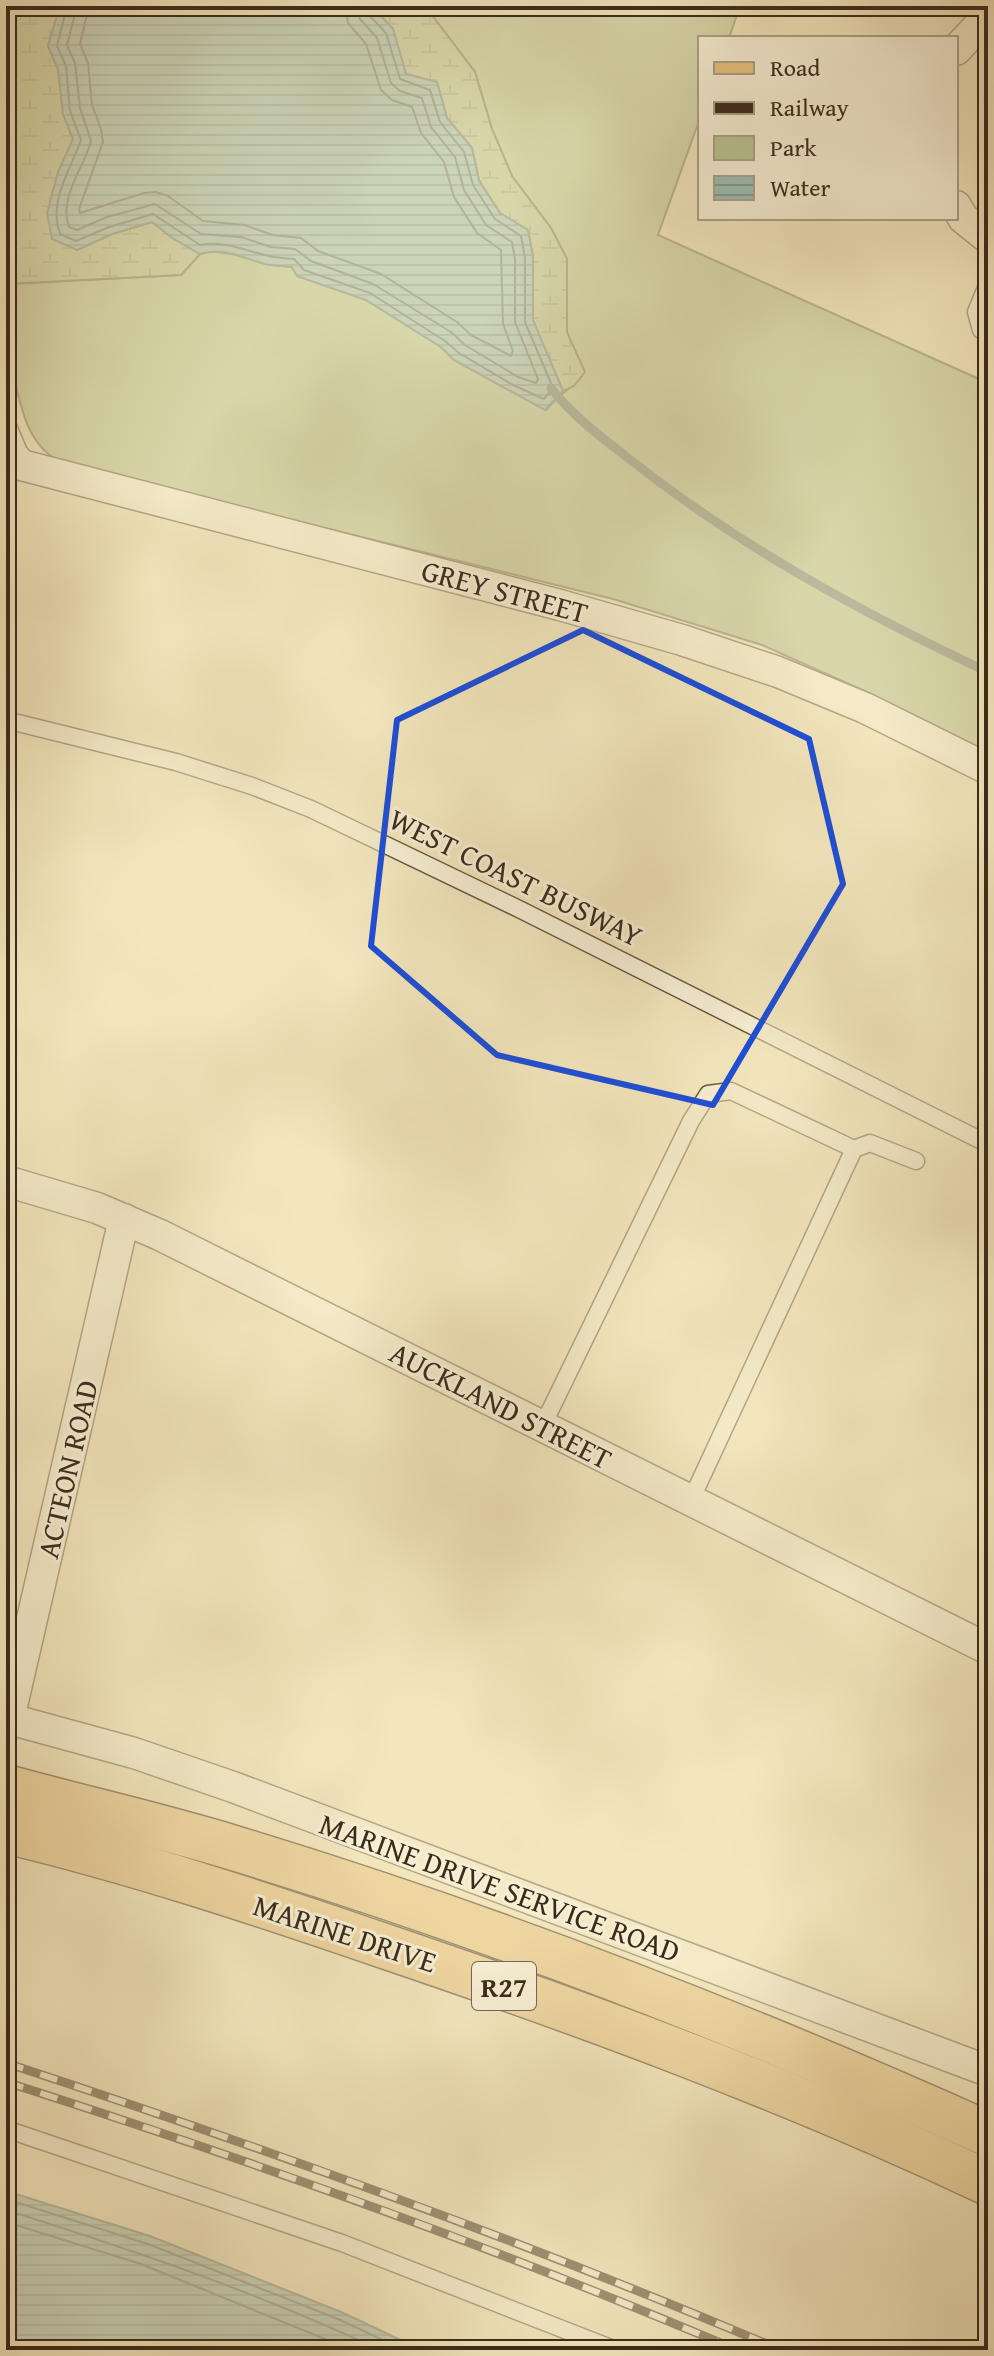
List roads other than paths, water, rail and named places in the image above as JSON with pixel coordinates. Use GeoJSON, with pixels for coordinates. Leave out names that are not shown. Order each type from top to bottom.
{"type":"FeatureCollection","features":[{"type":"Feature","properties":{"kind":"main road","name":"MARINE DRIVE"},"geometry":{"type":"LineString","coordinates":[[6,1787],[233,1847],[514,1941],[796,2050],[988,2134]]}},
{"type":"Feature","properties":{"kind":"main road","name":"MARINE DRIVE"},"geometry":{"type":"LineString","coordinates":[[6,1831],[216,1891],[497,1984],[777,2089],[988,2183]]}},
{"type":"Feature","properties":{"kind":"street"},"geometry":{"type":"LineString","coordinates":[[958,48],[988,16]]}},
{"type":"Feature","properties":{"kind":"street"},"geometry":{"type":"LineString","coordinates":[[958,209],[963,218],[988,238]]}},
{"type":"Feature","properties":{"kind":"street","name":"GREY STREET"},"geometry":{"type":"LineString","coordinates":[[19,464],[560,605],[682,640],[778,672],[865,708],[988,769]]}},
{"type":"Feature","properties":{"kind":"street","name":"AUCKLAND STREET"},"geometry":{"type":"LineString","coordinates":[[6,1181],[68,1198],[124,1219],[988,1649]]}},
{"type":"Feature","properties":{"kind":"street","name":"ACTEON ROAD"},"geometry":{"type":"LineString","coordinates":[[8,1719],[124,1219]]}},
{"type":"Feature","properties":{"kind":"street","name":"MARINE DRIVE SERVICE ROAD"},"geometry":{"type":"LineString","coordinates":[[8,1719],[134,1753],[233,1787],[988,2071]]}},
{"type":"Feature","properties":{"kind":"lane"},"geometry":{"type":"LineString","coordinates":[[988,283],[976,312],[981,330],[988,334]]}},
{"type":"Feature","properties":{"kind":"lane"},"geometry":{"type":"LineString","coordinates":[[6,421],[19,452],[19,464]]}},
{"type":"Feature","properties":{"kind":"lane","name":"WEST COAST BUSWAY"},"geometry":{"type":"LineString","coordinates":[[6,720],[176,762],[311,809],[521,910],[985,1143]]}},
{"type":"Feature","properties":{"kind":"lane"},"geometry":{"type":"LineString","coordinates":[[543,1425],[691,1121],[708,1094],[731,1091],[854,1149]]}},
{"type":"Feature","properties":{"kind":"lane"},"geometry":{"type":"LineString","coordinates":[[691,1500],[854,1149],[870,1143],[916,1161]]}},
{"type":"Feature","properties":{"kind":"lane"},"geometry":{"type":"LineString","coordinates":[[6,2129],[342,2243],[616,2350]]}},
{"type":"Feature","properties":{"kind":"water"},"geometry":{"type":"Polygon","coordinates":[[[60,6],[372,6],[393,29],[406,74],[437,82],[447,118],[472,148],[479,181],[500,213],[528,230],[533,257],[533,320],[563,391],[545,410],[454,360],[441,347],[366,300],[297,276],[292,267],[265,264],[225,253],[200,254],[152,222],[112,234],[77,250],[52,239],[47,213],[58,172],[73,139],[63,114],[58,69],[48,46],[60,6]]]}},
{"type":"Feature","properties":{"kind":"water"},"geometry":{"type":"Polygon","coordinates":[[[6,2191],[150,2236],[341,2312],[422,2350],[6,2350],[6,2191]]]}},
{"type":"Feature","properties":{"kind":"waterway"},"geometry":{"type":"LineString","coordinates":[[6,13],[71,10]]}},
{"type":"Feature","properties":{"kind":"waterway"},"geometry":{"type":"LineString","coordinates":[[551,388],[600,436],[673,492],[759,550],[849,602],[988,672]]}},
{"type":"Feature","properties":{"kind":"railway"},"geometry":{"type":"LineString","coordinates":[[6,2063],[396,2198],[590,2272],[781,2350]]}},
{"type":"Feature","properties":{"kind":"railway"},"geometry":{"type":"LineString","coordinates":[[6,2082],[374,2207],[557,2276],[737,2350]]}}]}
